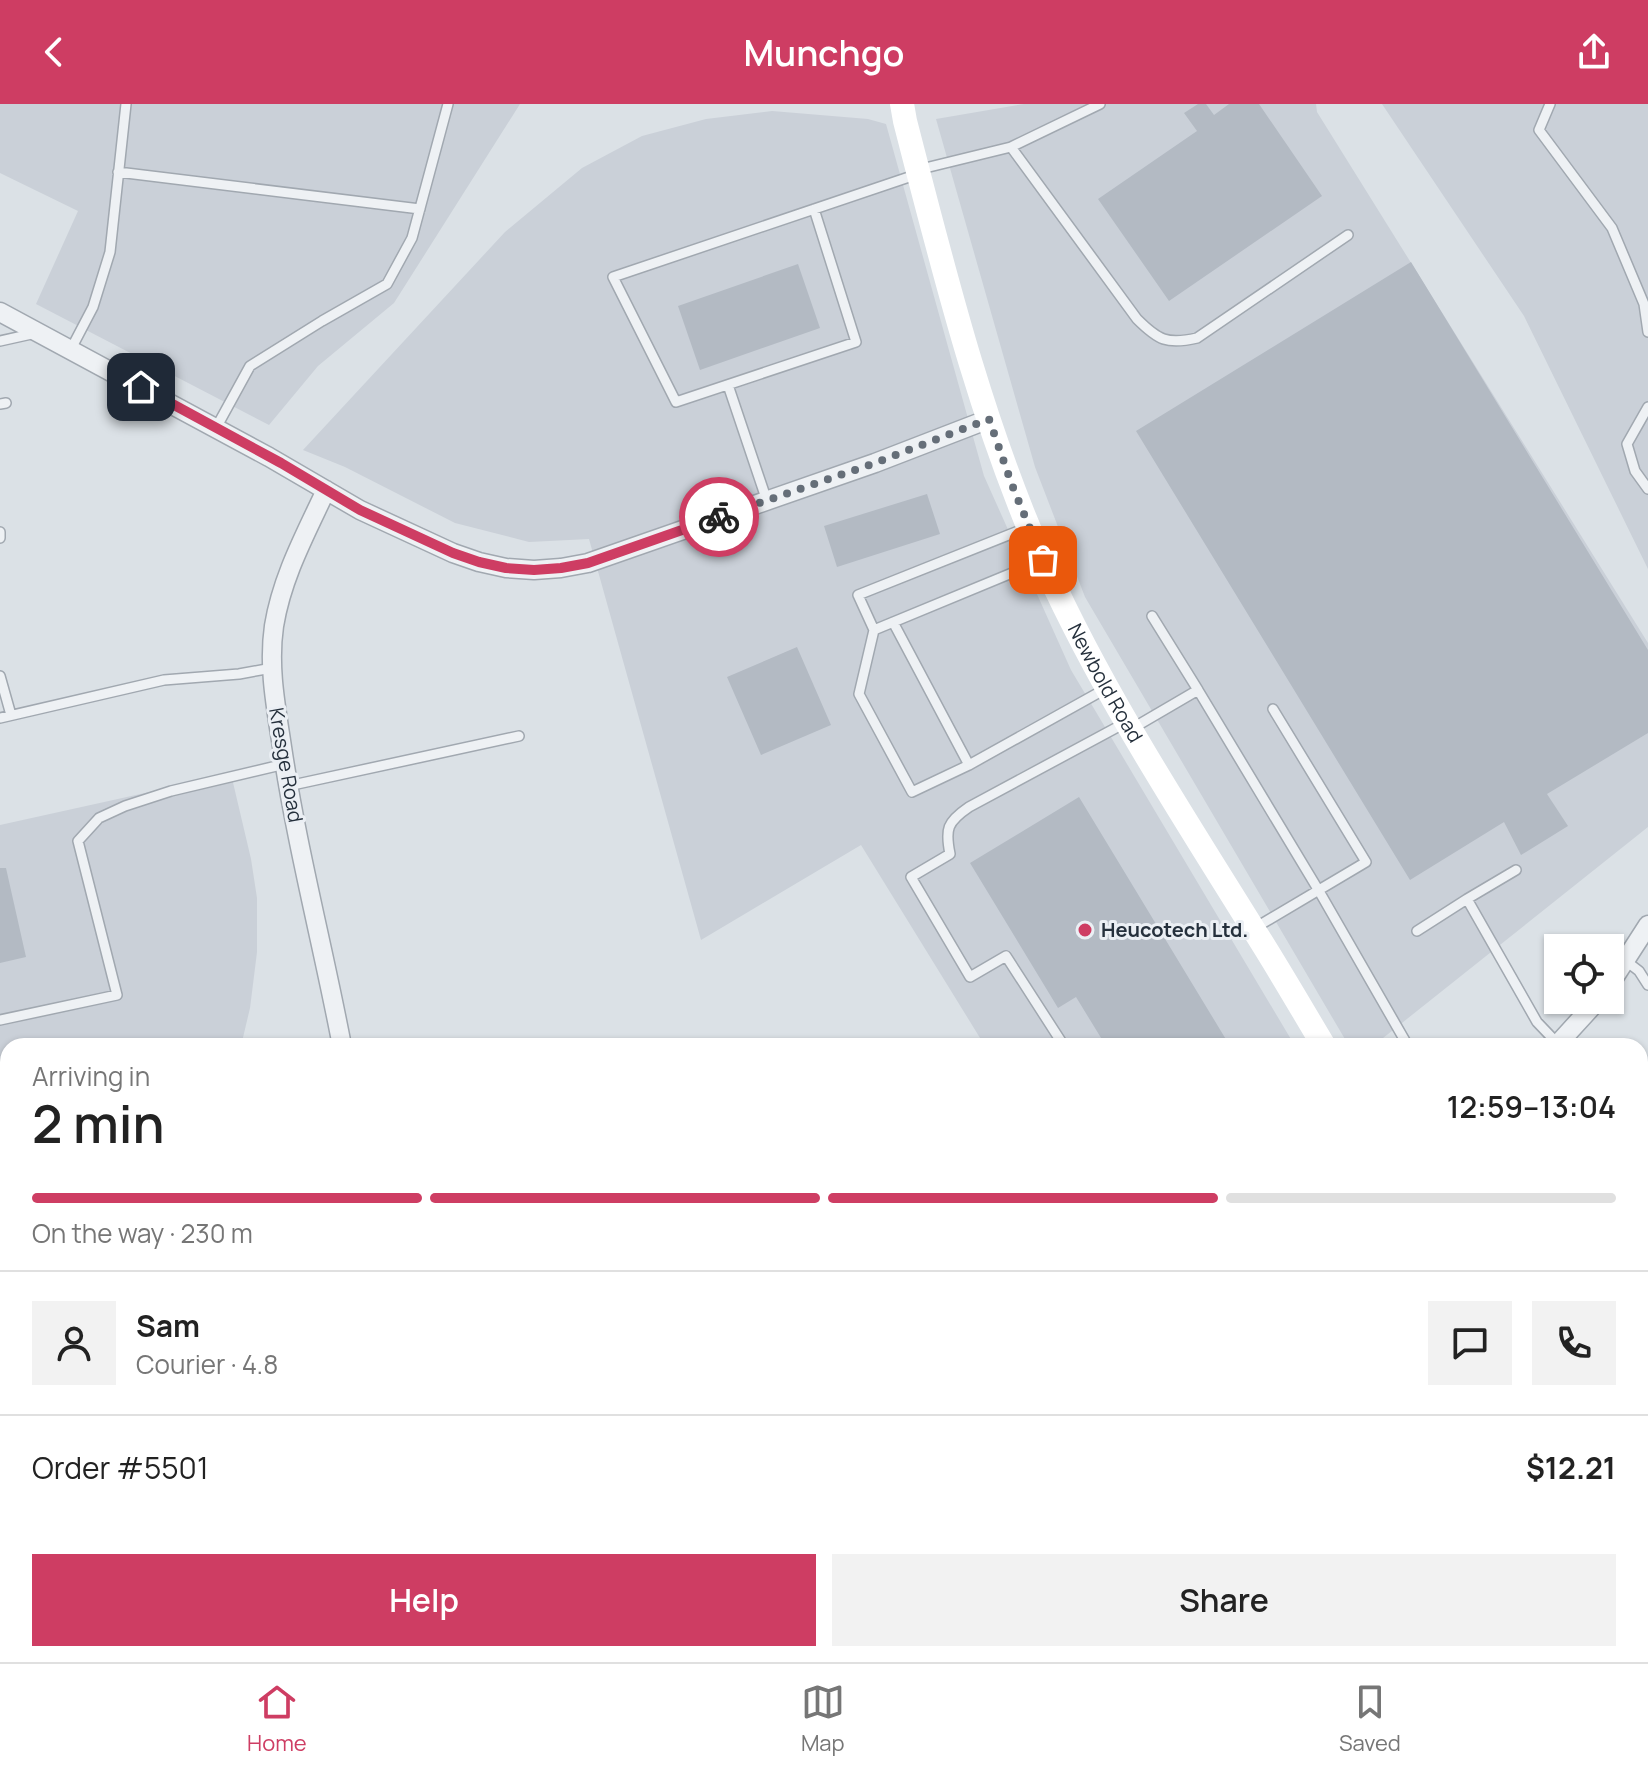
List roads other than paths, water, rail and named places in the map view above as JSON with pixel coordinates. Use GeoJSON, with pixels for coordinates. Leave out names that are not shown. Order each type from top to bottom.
{"type":"FeatureCollection","features":[{"type":"Feature","properties":{"kind":"main road","name":"Newbold Road"},"geometry":{"type":"LineString","coordinates":[[902,104],[966,345],[1012,485],[1043,560],[1129,726],[1319,1038]]}},
{"type":"Feature","properties":{"kind":"street"},"geometry":{"type":"LineString","coordinates":[[0,312],[216,428],[360,510],[453,553],[506,568],[534,570],[588,563],[875,463],[989,419]]}},
{"type":"Feature","properties":{"kind":"street","name":"Kresge Road"},"geometry":{"type":"LineString","coordinates":[[326,490],[280,595],[272,668],[288,786],[340,1038]]}},
{"type":"Feature","properties":{"kind":"street"},"geometry":{"type":"LineString","coordinates":[[1624,964],[1648,925]]}},
{"type":"Feature","properties":{"kind":"street"},"geometry":{"type":"LineString","coordinates":[[1563,1038],[1585,1014]]}},
{"type":"Feature","properties":{"kind":"lane"},"geometry":{"type":"LineString","coordinates":[[71,349],[93,307],[110,252],[126,104]]}},
{"type":"Feature","properties":{"kind":"lane"},"geometry":{"type":"LineString","coordinates":[[216,428],[250,366],[387,284],[412,238],[448,104]]}},
{"type":"Feature","properties":{"kind":"lane"},"geometry":{"type":"LineString","coordinates":[[814,209],[856,342],[676,402],[613,277],[918,172],[1011,147],[1100,104]]}},
{"type":"Feature","properties":{"kind":"lane"},"geometry":{"type":"LineString","coordinates":[[1550,104],[1539,130],[1612,228],[1644,304],[1648,332]]}},
{"type":"Feature","properties":{"kind":"lane"},"geometry":{"type":"LineString","coordinates":[[1011,147],[1137,319],[1165,341],[1197,338],[1348,235]]}},
{"type":"Feature","properties":{"kind":"lane"},"geometry":{"type":"LineString","coordinates":[[118,172],[420,209]]}},
{"type":"Feature","properties":{"kind":"lane"},"geometry":{"type":"LineString","coordinates":[[0,341],[39,333]]}},
{"type":"Feature","properties":{"kind":"lane"},"geometry":{"type":"LineString","coordinates":[[728,385],[767,501]]}},
{"type":"Feature","properties":{"kind":"lane"},"geometry":{"type":"LineString","coordinates":[[1648,407],[1627,444],[1635,471],[1648,489]]}},
{"type":"Feature","properties":{"kind":"lane"},"geometry":{"type":"LineString","coordinates":[[1029,527],[858,595],[874,630],[859,694],[912,792],[969,765],[1108,687]]}},
{"type":"Feature","properties":{"kind":"lane"},"geometry":{"type":"LineString","coordinates":[[874,630],[1043,560]]}},
{"type":"Feature","properties":{"kind":"lane"},"geometry":{"type":"LineString","coordinates":[[1152,616],[1319,891],[1403,1038]]}},
{"type":"Feature","properties":{"kind":"lane"},"geometry":{"type":"LineString","coordinates":[[893,622],[969,765]]}},
{"type":"Feature","properties":{"kind":"lane"},"geometry":{"type":"LineString","coordinates":[[0,676],[5,717],[164,680],[272,668]]}},
{"type":"Feature","properties":{"kind":"lane"},"geometry":{"type":"LineString","coordinates":[[1059,1038],[1006,956],[970,977],[911,877],[950,854],[949,825],[969,807],[1198,690]]}},
{"type":"Feature","properties":{"kind":"lane"},"geometry":{"type":"LineString","coordinates":[[1253,929],[1366,862],[1273,709]]}},
{"type":"Feature","properties":{"kind":"lane"},"geometry":{"type":"LineString","coordinates":[[288,786],[519,736]]}},
{"type":"Feature","properties":{"kind":"lane"},"geometry":{"type":"LineString","coordinates":[[0,1020],[117,995],[78,841],[99,818],[171,791],[285,764]]}},
{"type":"Feature","properties":{"kind":"lane"},"geometry":{"type":"LineString","coordinates":[[1417,931],[1516,870]]}},
{"type":"Feature","properties":{"kind":"lane"},"geometry":{"type":"LineString","coordinates":[[1467,899],[1537,1022],[1551,1038]]}},
{"type":"Feature","properties":{"kind":"lane"},"geometry":{"type":"LineString","coordinates":[[1626,961],[1639,971],[1648,985]]}},
{"type":"Feature","properties":{"kind":"place","name":"Heucotech Ltd."},"geometry":{"type":"Point","coordinates":[1085,930]}}]}
